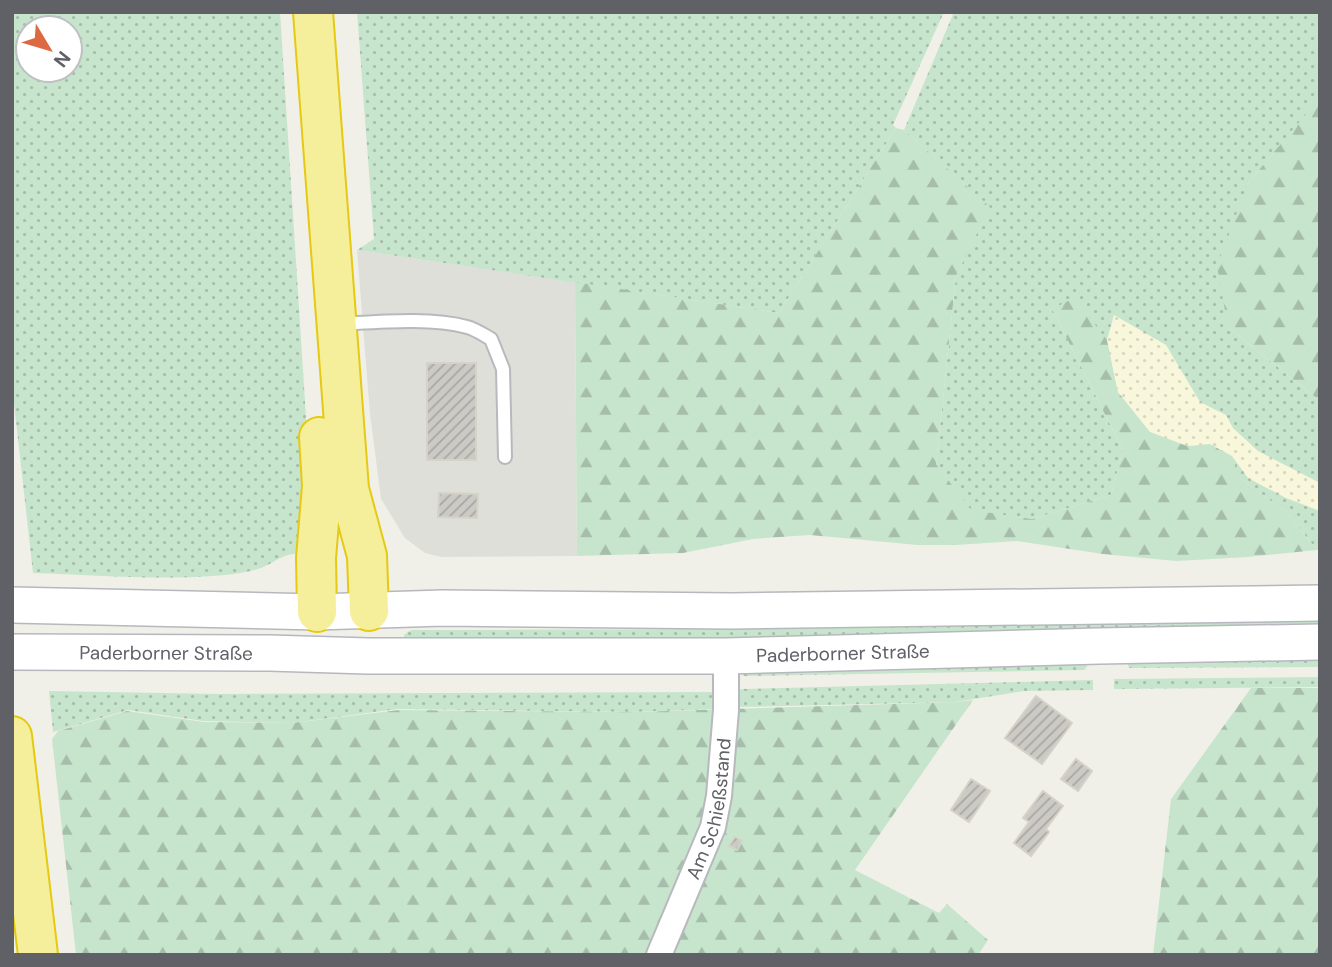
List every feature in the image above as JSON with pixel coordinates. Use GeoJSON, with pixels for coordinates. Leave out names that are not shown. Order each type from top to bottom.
{"type":"FeatureCollection","features":[{"type":"Feature","properties":{"kind":"highway"},"geometry":{"type":"LineString","coordinates":[[293,12],[322,486],[316,558],[317,612]]}},
{"type":"Feature","properties":{"kind":"highway"},"geometry":{"type":"LineString","coordinates":[[313,12],[349,489],[367,556],[369,611]]}},
{"type":"Feature","properties":{"kind":"highway"},"geometry":{"type":"LineString","coordinates":[[12,737],[38,955]]}},
{"type":"Feature","properties":{"kind":"main road","name":"Paderborner Straße"},"geometry":{"type":"LineString","coordinates":[[12,605],[317,612],[443,608],[862,610],[1320,603]]}},
{"type":"Feature","properties":{"kind":"main road"},"geometry":{"type":"LineString","coordinates":[[368,656],[369,611]]}},
{"type":"Feature","properties":{"kind":"main road"},"geometry":{"type":"LineString","coordinates":[[317,612],[320,656]]}},
{"type":"Feature","properties":{"kind":"main road","name":"Paderborner Straße"},"geometry":{"type":"LineString","coordinates":[[12,652],[268,653],[320,656],[726,656],[1320,642]]}},
{"type":"Feature","properties":{"kind":"street","name":"Am Schießstand"},"geometry":{"type":"LineString","coordinates":[[659,955],[713,827],[719,796],[726,710],[726,656]]}},
{"type":"Feature","properties":{"kind":"lane"},"geometry":{"type":"LineString","coordinates":[[336,324],[393,321],[448,323],[470,328],[491,339],[503,369],[505,457]]}},
{"type":"Feature","properties":{"kind":"shaded area"},"geometry":{"type":"Polygon","coordinates":[[[357,250],[575,282],[577,556],[441,557],[425,553],[405,538],[381,499],[370,414],[357,250]]]}},
{"type":"Feature","properties":{"kind":"green space"},"geometry":{"type":"Polygon","coordinates":[[[12,12],[280,12],[307,433],[301,543],[296,554],[287,555],[252,571],[234,574],[177,578],[33,573],[12,386],[12,12]]]}},
{"type":"Feature","properties":{"kind":"green space"},"geometry":{"type":"Polygon","coordinates":[[[357,12],[944,12],[893,125],[896,128],[779,313],[357,250],[374,239],[357,12]]]}},
{"type":"Feature","properties":{"kind":"green space"},"geometry":{"type":"Polygon","coordinates":[[[954,12],[1320,12],[1320,93],[1317,102],[1248,183],[1228,327],[1320,401],[1320,550],[1317,550],[1286,512],[1240,478],[1052,309],[1123,450],[1111,495],[1032,519],[971,511],[936,464],[956,276],[989,207],[904,130],[954,12]]]}},
{"type":"Feature","properties":{"kind":"green space"},"geometry":{"type":"Polygon","coordinates":[[[1320,93],[1320,401],[1228,327],[1217,266],[1248,183],[1316,102],[1320,93]]]}},
{"type":"Feature","properties":{"kind":"green space"},"geometry":{"type":"Polygon","coordinates":[[[896,128],[904,130],[990,207],[956,276],[936,464],[971,510],[1032,519],[1111,495],[1123,450],[1052,309],[1074,298],[1107,340],[1118,392],[1187,446],[1210,444],[1232,456],[1240,478],[1286,512],[1317,550],[1176,561],[1103,554],[1017,541],[918,545],[810,535],[753,539],[683,553],[577,556],[575,282],[779,313],[896,128]]]}},
{"type":"Feature","properties":{"kind":"green space"},"geometry":{"type":"Polygon","coordinates":[[[1320,621],[1320,629],[409,643],[404,639],[404,635],[413,630],[763,629],[1320,621]]]}},
{"type":"Feature","properties":{"kind":"green space"},"geometry":{"type":"Polygon","coordinates":[[[1320,659],[1320,667],[1129,668],[1127,662],[1320,659]]]}},
{"type":"Feature","properties":{"kind":"green space"},"geometry":{"type":"Polygon","coordinates":[[[1083,663],[1088,666],[1085,670],[743,676],[744,670],[1083,663]]]}},
{"type":"Feature","properties":{"kind":"green space"},"geometry":{"type":"Polygon","coordinates":[[[1320,677],[1320,687],[1114,689],[1114,679],[1320,677]]]}},
{"type":"Feature","properties":{"kind":"green space"},"geometry":{"type":"Polygon","coordinates":[[[1093,680],[1093,690],[1024,691],[955,702],[741,707],[737,704],[737,693],[741,689],[1093,680]]]}},
{"type":"Feature","properties":{"kind":"green space"},"geometry":{"type":"Polygon","coordinates":[[[1251,688],[1320,688],[1320,955],[1153,955],[1171,799],[1251,688]]]}},
{"type":"Feature","properties":{"kind":"green space"},"geometry":{"type":"Polygon","coordinates":[[[49,691],[220,694],[717,692],[716,709],[634,712],[398,709],[292,723],[203,721],[128,710],[53,732],[49,691]]]}},
{"type":"Feature","properties":{"kind":"green space"},"geometry":{"type":"Polygon","coordinates":[[[973,700],[855,870],[939,913],[947,904],[988,940],[978,955],[76,955],[52,739],[58,731],[127,711],[204,722],[292,723],[399,710],[635,712],[973,700]]]}},
{"type":"Feature","properties":{"kind":"sand"},"geometry":{"type":"Polygon","coordinates":[[[1114,315],[1166,345],[1200,402],[1226,415],[1233,428],[1258,451],[1320,483],[1320,511],[1286,498],[1248,478],[1232,456],[1210,444],[1187,446],[1150,432],[1118,392],[1107,340],[1114,315]]]}},
{"type":"Feature","properties":{"kind":"building"},"geometry":{"type":"Polygon","coordinates":[[[427,363],[476,363],[476,460],[427,460],[427,363]]]}},
{"type":"Feature","properties":{"kind":"building"},"geometry":{"type":"Polygon","coordinates":[[[439,493],[478,494],[477,518],[438,517],[439,493]]]}},
{"type":"Feature","properties":{"kind":"building"},"geometry":{"type":"Polygon","coordinates":[[[1036,696],[1072,723],[1042,764],[1005,738],[1036,696]]]}},
{"type":"Feature","properties":{"kind":"building"},"geometry":{"type":"Polygon","coordinates":[[[1076,759],[1092,771],[1078,791],[1061,779],[1076,759]]]}},
{"type":"Feature","properties":{"kind":"building"},"geometry":{"type":"Polygon","coordinates":[[[971,779],[990,791],[969,822],[951,810],[971,779]]]}},
{"type":"Feature","properties":{"kind":"building"},"geometry":{"type":"Polygon","coordinates":[[[1043,791],[1063,806],[1046,829],[1049,832],[1031,856],[1014,843],[1029,822],[1023,818],[1043,791]]]}},
{"type":"Feature","properties":{"kind":"building"},"geometry":{"type":"Polygon","coordinates":[[[735,837],[742,841],[737,850],[729,846],[735,837]]]}}]}
